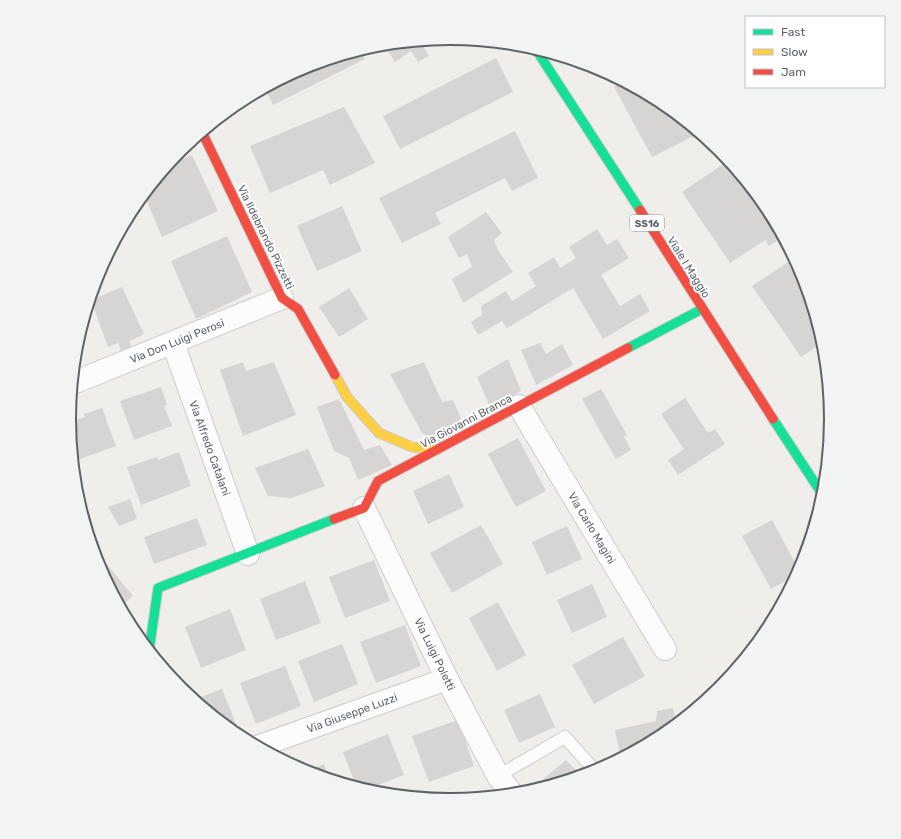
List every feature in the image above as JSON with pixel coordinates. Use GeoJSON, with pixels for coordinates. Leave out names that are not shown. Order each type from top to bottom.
{"type":"FeatureCollection","features":[{"type":"Feature","properties":{"kind":"street","name":"Viale I Maggio"},"geometry":{"type":"LineString","coordinates":[[540,56],[758,398],[819,489]]}},
{"type":"Feature","properties":{"kind":"street","name":"Via Ildebrando Pizzetti"},"geometry":{"type":"LineString","coordinates":[[205,137],[282,298],[298,309],[347,396],[379,433],[412,447],[437,450]]}},
{"type":"Feature","properties":{"kind":"street","name":"Via Don Luigi Perosi"},"geometry":{"type":"LineString","coordinates":[[78,381],[282,298]]}},
{"type":"Feature","properties":{"kind":"street","name":"Via Giovanni Branca"},"geometry":{"type":"LineString","coordinates":[[364,508],[378,482],[702,309]]}},
{"type":"Feature","properties":{"kind":"street","name":"Via Alfredo Catalani"},"geometry":{"type":"LineString","coordinates":[[173,343],[248,554]]}},
{"type":"Feature","properties":{"kind":"street","name":"Via Carlo Magini"},"geometry":{"type":"LineString","coordinates":[[519,406],[665,649]]}},
{"type":"Feature","properties":{"kind":"street"},"geometry":{"type":"LineString","coordinates":[[150,643],[158,588],[364,508]]}},
{"type":"Feature","properties":{"kind":"street","name":"Via Luigi Poletti"},"geometry":{"type":"LineString","coordinates":[[364,508],[447,680],[498,776],[509,789]]}},
{"type":"Feature","properties":{"kind":"street","name":"Via Giuseppe Luzzi"},"geometry":{"type":"LineString","coordinates":[[264,745],[447,680]]}},
{"type":"Feature","properties":{"kind":"lane"},"geometry":{"type":"LineString","coordinates":[[498,776],[566,737],[591,766]]}},
{"type":"Feature","properties":{"kind":"building"},"geometry":{"type":"Polygon","coordinates":[[[423,46],[429,56],[418,62],[411,51],[395,62],[387,50],[423,46]]]}},
{"type":"Feature","properties":{"kind":"building"},"geometry":{"type":"Polygon","coordinates":[[[363,56],[365,59],[273,105],[267,93],[330,65],[363,56]]]}},
{"type":"Feature","properties":{"kind":"building"},"geometry":{"type":"Polygon","coordinates":[[[496,58],[513,92],[400,149],[383,116],[496,58]]]}},
{"type":"Feature","properties":{"kind":"building"},"geometry":{"type":"Polygon","coordinates":[[[618,85],[638,95],[659,108],[694,136],[652,157],[614,87],[618,85]]]}},
{"type":"Feature","properties":{"kind":"building"},"geometry":{"type":"Polygon","coordinates":[[[344,107],[375,163],[330,185],[323,170],[270,193],[250,146],[344,107]]]}},
{"type":"Feature","properties":{"kind":"building"},"geometry":{"type":"Polygon","coordinates":[[[515,131],[538,178],[512,191],[505,178],[435,213],[441,224],[402,243],[379,198],[515,131]]]}},
{"type":"Feature","properties":{"kind":"building"},"geometry":{"type":"Polygon","coordinates":[[[192,155],[218,211],[162,237],[146,201],[181,160],[192,155]]]}},
{"type":"Feature","properties":{"kind":"building"},"geometry":{"type":"Polygon","coordinates":[[[723,164],[748,192],[762,211],[779,239],[769,246],[765,240],[730,263],[682,192],[723,164]]]}},
{"type":"Feature","properties":{"kind":"building"},"geometry":{"type":"Polygon","coordinates":[[[342,206],[362,251],[317,271],[297,226],[342,206]]]}},
{"type":"Feature","properties":{"kind":"building"},"geometry":{"type":"Polygon","coordinates":[[[486,212],[502,233],[494,240],[498,250],[513,272],[463,303],[452,279],[472,267],[467,254],[459,258],[448,237],[486,212]]]}},
{"type":"Feature","properties":{"kind":"building"},"geometry":{"type":"Polygon","coordinates":[[[597,229],[607,245],[617,239],[629,258],[601,275],[620,306],[640,294],[650,311],[603,339],[573,288],[507,328],[502,321],[478,335],[471,322],[482,315],[481,306],[506,291],[512,301],[536,286],[528,273],[554,257],[560,268],[576,258],[569,247],[597,229]]]}},
{"type":"Feature","properties":{"kind":"building"},"geometry":{"type":"Polygon","coordinates":[[[227,236],[252,292],[196,319],[171,261],[227,236]]]}},
{"type":"Feature","properties":{"kind":"building"},"geometry":{"type":"Polygon","coordinates":[[[789,261],[805,299],[818,346],[801,357],[752,286],[789,261]]]}},
{"type":"Feature","properties":{"kind":"building"},"geometry":{"type":"Polygon","coordinates":[[[122,287],[144,334],[130,341],[131,348],[122,353],[118,343],[108,347],[94,307],[97,298],[122,287]]]}},
{"type":"Feature","properties":{"kind":"building"},"geometry":{"type":"Polygon","coordinates":[[[349,288],[368,319],[339,337],[319,307],[349,288]]]}},
{"type":"Feature","properties":{"kind":"building"},"geometry":{"type":"Polygon","coordinates":[[[540,343],[546,354],[562,344],[573,365],[536,385],[521,350],[540,343]]]}},
{"type":"Feature","properties":{"kind":"building"},"geometry":{"type":"Polygon","coordinates":[[[508,359],[521,391],[490,407],[477,377],[508,359]]]}},
{"type":"Feature","properties":{"kind":"building"},"geometry":{"type":"Polygon","coordinates":[[[243,362],[246,371],[274,362],[296,415],[243,436],[220,370],[243,362]]]}},
{"type":"Feature","properties":{"kind":"building"},"geometry":{"type":"Polygon","coordinates":[[[424,362],[442,402],[453,400],[464,425],[438,442],[422,433],[390,374],[424,362]]]}},
{"type":"Feature","properties":{"kind":"building"},"geometry":{"type":"Polygon","coordinates":[[[161,387],[167,405],[164,406],[172,426],[134,440],[120,401],[161,387]]]}},
{"type":"Feature","properties":{"kind":"building"},"geometry":{"type":"Polygon","coordinates":[[[601,389],[627,435],[624,437],[631,450],[616,459],[582,399],[601,389]]]}},
{"type":"Feature","properties":{"kind":"building"},"geometry":{"type":"Polygon","coordinates":[[[685,398],[708,433],[715,429],[725,444],[678,475],[668,460],[684,449],[661,414],[685,398]]]}},
{"type":"Feature","properties":{"kind":"building"},"geometry":{"type":"Polygon","coordinates":[[[339,399],[364,450],[380,445],[392,465],[358,480],[349,458],[334,451],[317,407],[339,399]]]}},
{"type":"Feature","properties":{"kind":"building"},"geometry":{"type":"Polygon","coordinates":[[[102,408],[116,446],[78,460],[76,420],[85,417],[84,414],[102,408]]]}},
{"type":"Feature","properties":{"kind":"building"},"geometry":{"type":"Polygon","coordinates":[[[518,438],[546,491],[516,507],[488,454],[518,438]]]}},
{"type":"Feature","properties":{"kind":"building"},"geometry":{"type":"Polygon","coordinates":[[[308,449],[325,486],[291,498],[268,496],[255,468],[308,449]]]}},
{"type":"Feature","properties":{"kind":"building"},"geometry":{"type":"Polygon","coordinates":[[[179,452],[191,486],[141,505],[127,467],[157,457],[158,460],[179,452]]]}},
{"type":"Feature","properties":{"kind":"building"},"geometry":{"type":"Polygon","coordinates":[[[449,474],[464,507],[428,524],[413,491],[449,474]]]}},
{"type":"Feature","properties":{"kind":"building"},"geometry":{"type":"Polygon","coordinates":[[[130,499],[137,519],[119,526],[108,507],[130,499]]]}},
{"type":"Feature","properties":{"kind":"building"},"geometry":{"type":"Polygon","coordinates":[[[197,518],[207,545],[154,564],[144,537],[197,518]]]}},
{"type":"Feature","properties":{"kind":"building"},"geometry":{"type":"Polygon","coordinates":[[[772,520],[796,564],[789,579],[771,589],[742,536],[772,520]]]}},
{"type":"Feature","properties":{"kind":"building"},"geometry":{"type":"Polygon","coordinates":[[[481,525],[503,564],[452,593],[430,553],[481,525]]]}},
{"type":"Feature","properties":{"kind":"building"},"geometry":{"type":"Polygon","coordinates":[[[567,526],[582,559],[547,575],[532,542],[567,526]]]}},
{"type":"Feature","properties":{"kind":"building"},"geometry":{"type":"Polygon","coordinates":[[[374,560],[390,601],[345,618],[329,577],[374,560]]]}},
{"type":"Feature","properties":{"kind":"building"},"geometry":{"type":"Polygon","coordinates":[[[104,561],[133,596],[124,603],[104,561]]]}},
{"type":"Feature","properties":{"kind":"building"},"geometry":{"type":"Polygon","coordinates":[[[305,581],[321,623],[276,640],[260,599],[305,581]]]}},
{"type":"Feature","properties":{"kind":"building"},"geometry":{"type":"Polygon","coordinates":[[[592,584],[607,617],[572,633],[557,600],[592,584]]]}},
{"type":"Feature","properties":{"kind":"building"},"geometry":{"type":"Polygon","coordinates":[[[498,602],[526,655],[497,671],[469,618],[498,602]]]}},
{"type":"Feature","properties":{"kind":"building"},"geometry":{"type":"Polygon","coordinates":[[[230,609],[246,650],[201,668],[185,627],[230,609]]]}},
{"type":"Feature","properties":{"kind":"building"},"geometry":{"type":"Polygon","coordinates":[[[405,625],[421,666],[376,683],[360,642],[405,625]]]}},
{"type":"Feature","properties":{"kind":"building"},"geometry":{"type":"Polygon","coordinates":[[[623,637],[645,676],[594,704],[572,665],[623,637]]]}},
{"type":"Feature","properties":{"kind":"building"},"geometry":{"type":"Polygon","coordinates":[[[342,644],[358,684],[314,702],[298,661],[342,644]]]}},
{"type":"Feature","properties":{"kind":"building"},"geometry":{"type":"Polygon","coordinates":[[[285,666],[301,706],[256,724],[240,683],[285,666]]]}},
{"type":"Feature","properties":{"kind":"building"},"geometry":{"type":"Polygon","coordinates":[[[222,689],[237,728],[223,717],[200,697],[222,689]]]}},
{"type":"Feature","properties":{"kind":"building"},"geometry":{"type":"Polygon","coordinates":[[[540,694],[555,727],[519,743],[504,710],[540,694]]]}},
{"type":"Feature","properties":{"kind":"building"},"geometry":{"type":"Polygon","coordinates":[[[673,708],[675,719],[638,744],[620,753],[615,730],[656,721],[657,711],[673,708]]]}},
{"type":"Feature","properties":{"kind":"building"},"geometry":{"type":"Polygon","coordinates":[[[458,720],[474,766],[429,782],[412,736],[458,720]]]}},
{"type":"Feature","properties":{"kind":"building"},"geometry":{"type":"Polygon","coordinates":[[[388,734],[404,775],[374,786],[354,781],[343,752],[388,734]]]}},
{"type":"Feature","properties":{"kind":"building"},"geometry":{"type":"Polygon","coordinates":[[[566,760],[577,771],[547,781],[542,782],[541,781],[566,760]]]}},
{"type":"Feature","properties":{"kind":"building"},"geometry":{"type":"Polygon","coordinates":[[[324,764],[327,773],[314,768],[324,764]]]}},
{"type":"Feature","properties":{"kind":"traffic: fast"},"geometry":{"type":"LineString","coordinates":[[540,56],[640,210]]}},
{"type":"Feature","properties":{"kind":"traffic: fast"},"geometry":{"type":"LineString","coordinates":[[628,348],[702,309]]}},
{"type":"Feature","properties":{"kind":"traffic: fast"},"geometry":{"type":"LineString","coordinates":[[773,419],[819,489]]}},
{"type":"Feature","properties":{"kind":"traffic: fast"},"geometry":{"type":"LineString","coordinates":[[150,643],[158,588],[334,519]]}},
{"type":"Feature","properties":{"kind":"traffic: slow"},"geometry":{"type":"LineString","coordinates":[[335,375],[347,397],[379,433],[412,447],[437,450]]}},
{"type":"Feature","properties":{"kind":"traffic: jam"},"geometry":{"type":"LineString","coordinates":[[205,137],[282,298],[298,309],[335,375]]}},
{"type":"Feature","properties":{"kind":"traffic: jam"},"geometry":{"type":"LineString","coordinates":[[640,210],[773,419]]}},
{"type":"Feature","properties":{"kind":"traffic: jam"},"geometry":{"type":"LineString","coordinates":[[334,519],[364,508],[378,481],[628,348]]}}]}
